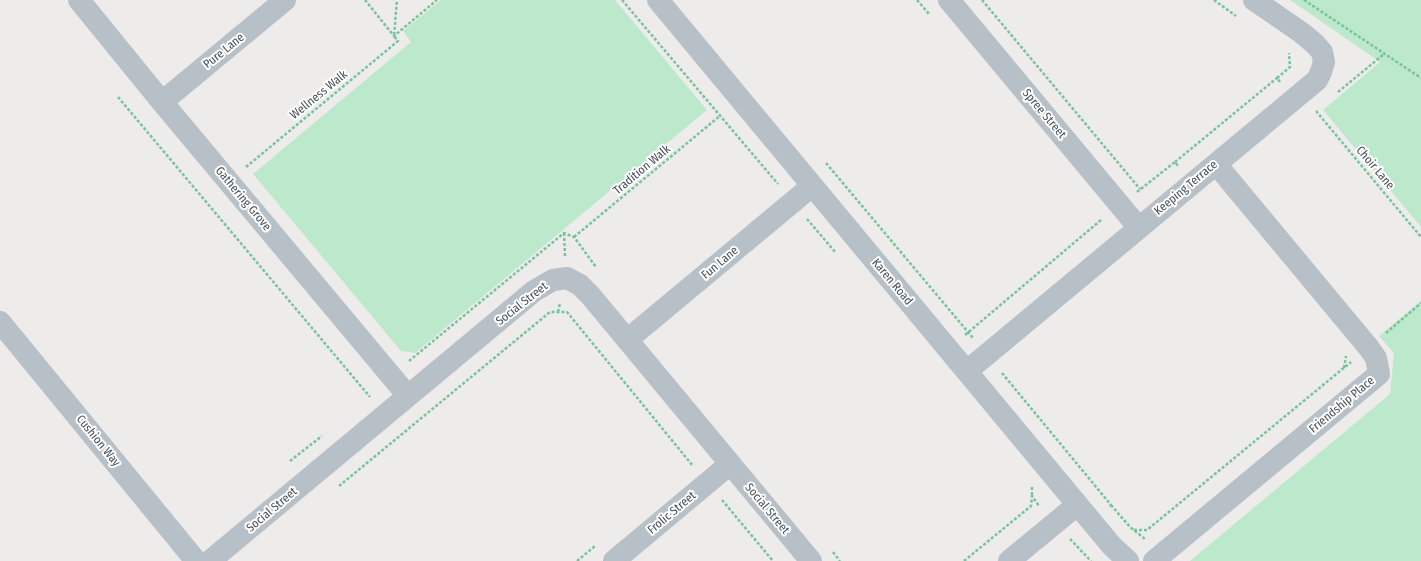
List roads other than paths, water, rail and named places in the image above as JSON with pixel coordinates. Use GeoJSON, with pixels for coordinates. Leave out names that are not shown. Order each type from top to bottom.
{"type":"FeatureCollection","features":[{"type":"Feature","properties":{"kind":"street","name":"Gathering Grove"},"geometry":{"type":"LineString","coordinates":[[79,0],[162,102],[408,396]]}},
{"type":"Feature","properties":{"kind":"street","name":"Pure Lane"},"geometry":{"type":"LineString","coordinates":[[162,102],[286,0]]}},
{"type":"Feature","properties":{"kind":"street","name":"Karen Road"},"geometry":{"type":"LineString","coordinates":[[658,0],[1077,505],[1114,548],[1128,561]]}},
{"type":"Feature","properties":{"kind":"street","name":"Spree Street"},"geometry":{"type":"LineString","coordinates":[[949,0],[1139,228]]}},
{"type":"Feature","properties":{"kind":"street","name":"Keeping Terrace"},"geometry":{"type":"LineString","coordinates":[[967,371],[1317,80],[1324,62],[1322,52],[1302,33],[1254,0]]}},
{"type":"Feature","properties":{"kind":"street","name":"Friendship Place"},"geometry":{"type":"LineString","coordinates":[[1159,557],[1379,374],[1376,358],[1369,348],[1216,164]]}},
{"type":"Feature","properties":{"kind":"street","name":"Fun Lane"},"geometry":{"type":"LineString","coordinates":[[627,340],[812,186]]}},
{"type":"Feature","properties":{"kind":"street","name":"Social Street"},"geometry":{"type":"LineString","coordinates":[[210,561],[534,291],[553,280],[567,278],[580,285],[590,295],[811,561]]}},
{"type":"Feature","properties":{"kind":"street","name":"Cushion Way"},"geometry":{"type":"LineString","coordinates":[[0,322],[196,561]]}},
{"type":"Feature","properties":{"kind":"street","name":"Frolic Street"},"geometry":{"type":"LineString","coordinates":[[614,561],[730,464]]}},
{"type":"Feature","properties":{"kind":"street"},"geometry":{"type":"LineString","coordinates":[[1009,561],[1077,505]]}}]}
